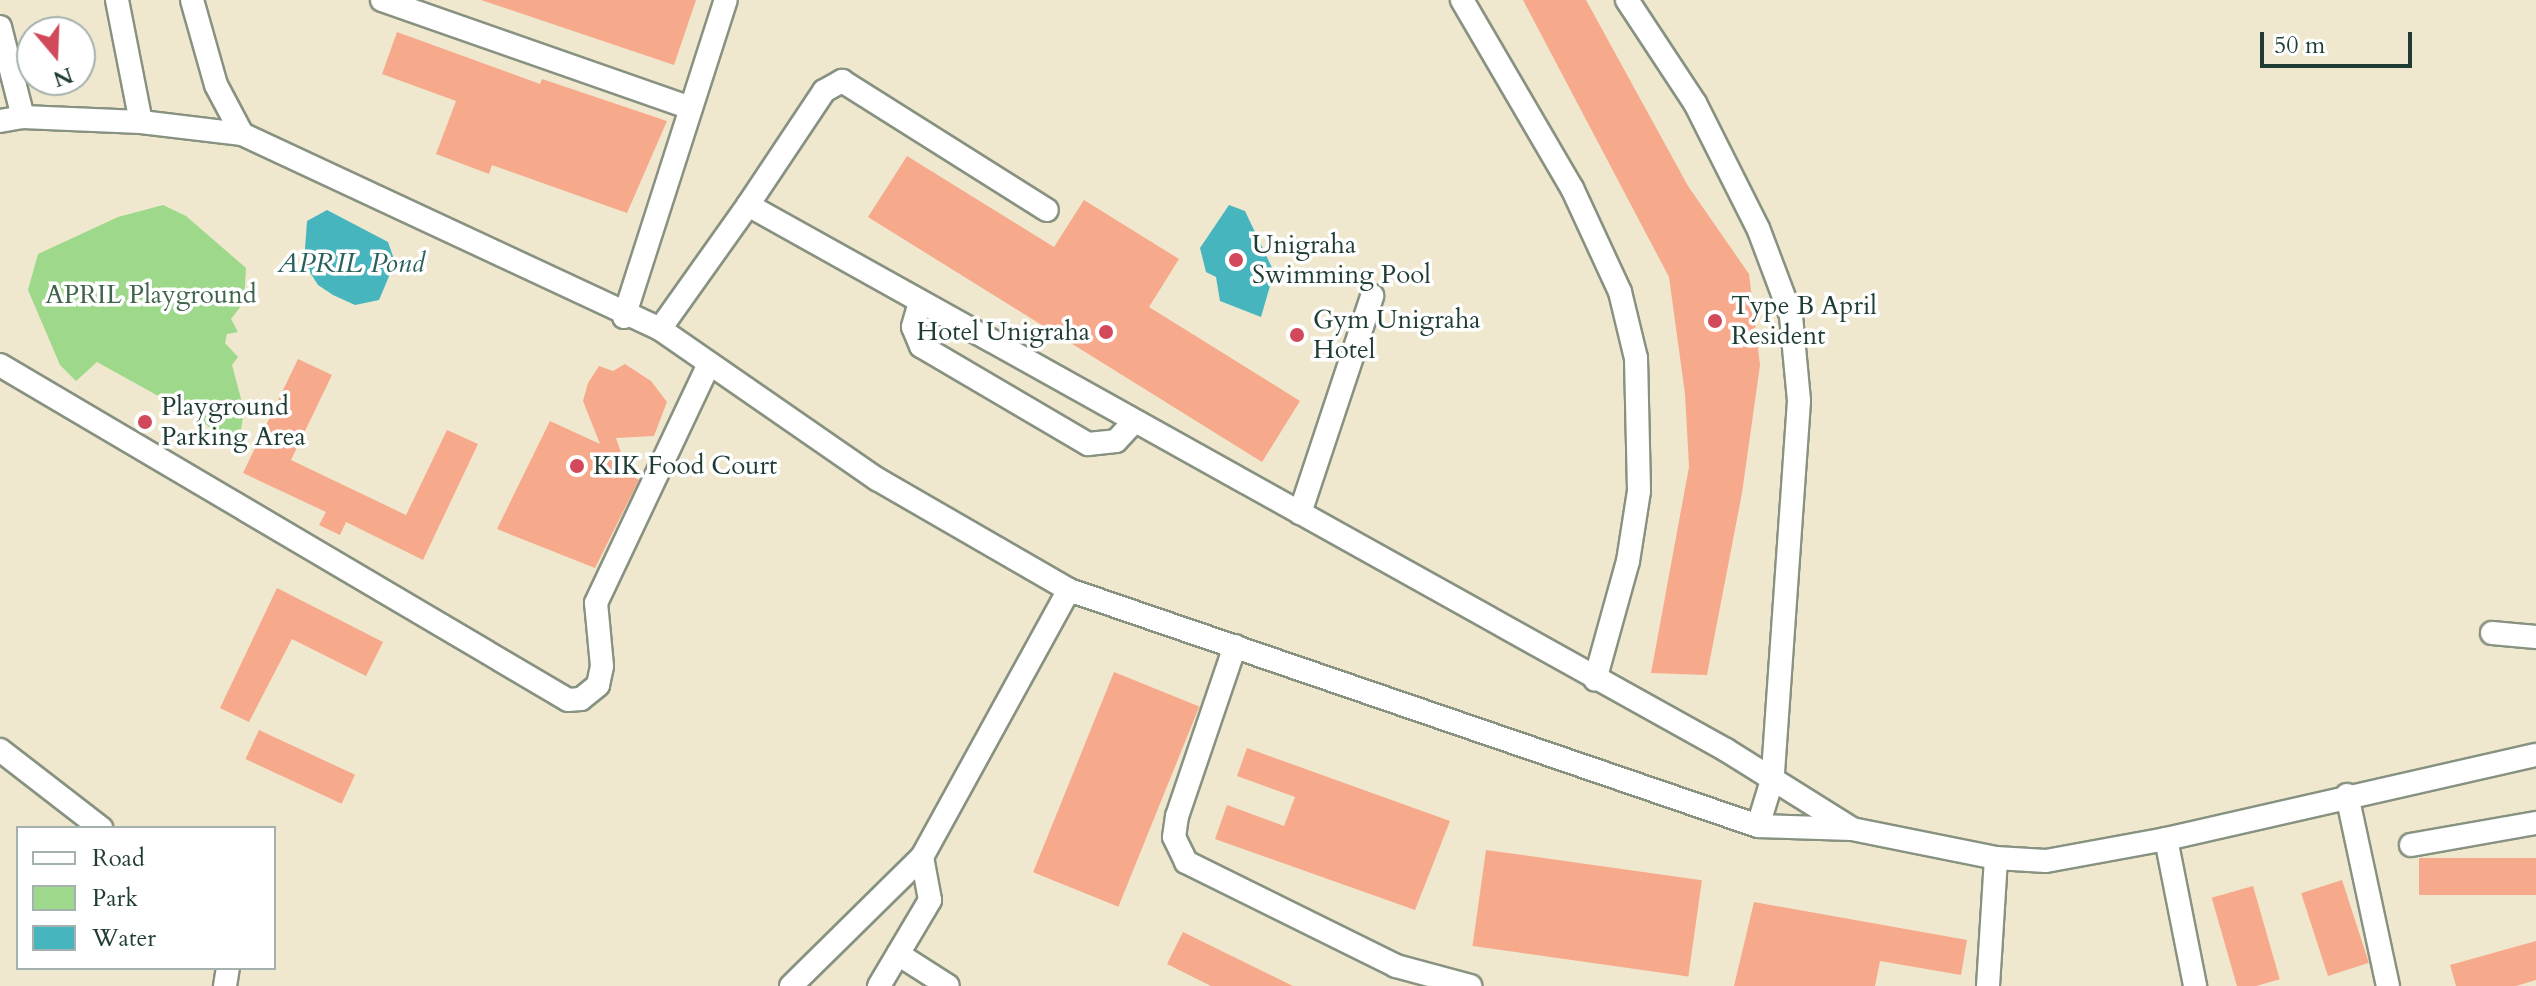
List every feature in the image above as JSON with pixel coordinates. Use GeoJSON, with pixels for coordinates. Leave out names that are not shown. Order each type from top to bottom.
{"type":"FeatureCollection","features":[{"type":"Feature","properties":{"kind":"street"},"geometry":{"type":"LineString","coordinates":[[117,0],[141,122]]}},
{"type":"Feature","properties":{"kind":"street"},"geometry":{"type":"LineString","coordinates":[[192,0],[216,85],[242,134]]}},
{"type":"Feature","properties":{"kind":"street"},"geometry":{"type":"LineString","coordinates":[[382,0],[691,108]]}},
{"type":"Feature","properties":{"kind":"street"},"geometry":{"type":"LineString","coordinates":[[624,317],[726,0]]}},
{"type":"Feature","properties":{"kind":"street"},"geometry":{"type":"LineString","coordinates":[[1462,0],[1572,188],[1620,292],[1636,358],[1639,491],[1628,561],[1595,680]]}},
{"type":"Feature","properties":{"kind":"street"},"geometry":{"type":"LineString","coordinates":[[1627,0],[1695,103],[1758,228],[1791,316],[1799,401],[1773,777],[1758,826]]}},
{"type":"Feature","properties":{"kind":"street"},"geometry":{"type":"LineString","coordinates":[[0,27],[23,117]]}},
{"type":"Feature","properties":{"kind":"street"},"geometry":{"type":"LineString","coordinates":[[660,329],[824,91],[842,81],[1047,210]]}},
{"type":"Feature","properties":{"kind":"street"},"geometry":{"type":"LineString","coordinates":[[200,129],[216,85]]}},
{"type":"Feature","properties":{"kind":"street"},"geometry":{"type":"LineString","coordinates":[[0,121],[23,117],[141,122],[242,134],[624,317],[660,329],[877,479],[1069,590],[1758,826],[1852,829],[1996,858],[2046,861],[2166,839],[2347,795],[2536,755]]}},
{"type":"Feature","properties":{"kind":"street"},"geometry":{"type":"LineString","coordinates":[[748,205],[1773,777],[1852,829]]}},
{"type":"Feature","properties":{"kind":"street"},"geometry":{"type":"LineString","coordinates":[[1300,513],[1372,296]]}},
{"type":"Feature","properties":{"kind":"street"},"geometry":{"type":"LineString","coordinates":[[920,302],[913,327],[921,346],[1088,444],[1116,441],[1134,422]]}},
{"type":"Feature","properties":{"kind":"street"},"geometry":{"type":"LineString","coordinates":[[0,365],[568,700],[581,699],[598,685],[602,666],[596,603],[709,364]]}},
{"type":"Feature","properties":{"kind":"street"},"geometry":{"type":"LineString","coordinates":[[791,986],[922,857],[1069,590]]}},
{"type":"Feature","properties":{"kind":"street"},"geometry":{"type":"LineString","coordinates":[[2492,633],[2536,637]]}},
{"type":"Feature","properties":{"kind":"street"},"geometry":{"type":"LineString","coordinates":[[1235,646],[1177,816],[1174,837],[1186,862],[1396,966],[1470,986]]}},
{"type":"Feature","properties":{"kind":"street"},"geometry":{"type":"LineString","coordinates":[[0,750],[98,826]]}},
{"type":"Feature","properties":{"kind":"street"},"geometry":{"type":"LineString","coordinates":[[2347,795],[2388,986]]}},
{"type":"Feature","properties":{"kind":"street"},"geometry":{"type":"LineString","coordinates":[[2411,845],[2536,823]]}},
{"type":"Feature","properties":{"kind":"street"},"geometry":{"type":"LineString","coordinates":[[2166,839],[2195,986]]}},
{"type":"Feature","properties":{"kind":"street"},"geometry":{"type":"LineString","coordinates":[[879,986],[930,900],[922,857]]}},
{"type":"Feature","properties":{"kind":"street"},"geometry":{"type":"LineString","coordinates":[[1988,986],[1996,858]]}},
{"type":"Feature","properties":{"kind":"street"},"geometry":{"type":"LineString","coordinates":[[898,954],[948,986]]}},
{"type":"Feature","properties":{"kind":"green space","name":"APRIL Playground"},"geometry":{"type":"Polygon","coordinates":[[[163,205],[186,216],[246,268],[244,302],[231,319],[238,332],[227,334],[225,343],[238,357],[232,365],[244,410],[238,450],[198,418],[97,362],[76,381],[60,365],[28,290],[38,254],[118,217],[163,205]]]}},
{"type":"Feature","properties":{"kind":"water","name":"Unigraha Swimming Pool"},"geometry":{"type":"Polygon","coordinates":[[[1229,205],[1245,211],[1274,272],[1261,317],[1220,301],[1216,277],[1206,272],[1200,248],[1229,205]]]}},
{"type":"Feature","properties":{"kind":"water","name":"APRIL Pond"},"geometry":{"type":"Polygon","coordinates":[[[327,210],[388,242],[395,262],[379,300],[355,305],[333,295],[318,285],[304,263],[307,221],[327,210]]]}},
{"type":"Feature","properties":{"kind":"building"},"geometry":{"type":"Polygon","coordinates":[[[481,0],[696,0],[674,65],[481,0]]]}},
{"type":"Feature","properties":{"kind":"building","name":"Type B April Resident"},"geometry":{"type":"Polygon","coordinates":[[[1523,0],[1586,0],[1688,186],[1749,274],[1760,365],[1742,493],[1707,675],[1651,673],[1689,467],[1685,394],[1669,277],[1523,0]]]}},
{"type":"Feature","properties":{"kind":"building"},"geometry":{"type":"Polygon","coordinates":[[[397,32],[540,84],[542,79],[667,121],[627,213],[492,165],[489,174],[436,154],[456,101],[382,74],[397,32]]]}},
{"type":"Feature","properties":{"kind":"building"},"geometry":{"type":"Polygon","coordinates":[[[907,156],[1054,247],[1084,200],[1179,259],[1149,307],[1300,401],[1262,462],[868,217],[907,156]]]}},
{"type":"Feature","properties":{"kind":"building"},"geometry":{"type":"Polygon","coordinates":[[[298,359],[332,375],[291,460],[406,515],[447,430],[478,444],[423,560],[346,522],[340,535],[319,525],[326,512],[243,473],[298,359]]]}},
{"type":"Feature","properties":{"kind":"building","name":"KIK Food Court"},"geometry":{"type":"Polygon","coordinates":[[[625,364],[651,381],[667,402],[654,436],[616,438],[628,473],[639,480],[595,568],[497,529],[550,421],[600,444],[583,401],[588,383],[599,366],[613,371],[625,364]]]}},
{"type":"Feature","properties":{"kind":"building"},"geometry":{"type":"Polygon","coordinates":[[[277,588],[383,642],[366,676],[292,639],[249,722],[220,708],[277,588]]]}},
{"type":"Feature","properties":{"kind":"building"},"geometry":{"type":"Polygon","coordinates":[[[1114,672],[1199,706],[1118,907],[1033,872],[1114,672]]]}},
{"type":"Feature","properties":{"kind":"building"},"geometry":{"type":"Polygon","coordinates":[[[259,730],[355,775],[342,804],[245,759],[259,730]]]}},
{"type":"Feature","properties":{"kind":"building"},"geometry":{"type":"Polygon","coordinates":[[[1247,748],[1450,821],[1415,910],[1215,839],[1227,805],[1284,826],[1295,797],[1237,776],[1247,748]]]}},
{"type":"Feature","properties":{"kind":"building"},"geometry":{"type":"Polygon","coordinates":[[[1486,850],[1702,880],[1688,976],[1473,946],[1486,850]]]}},
{"type":"Feature","properties":{"kind":"building"},"geometry":{"type":"Polygon","coordinates":[[[2419,858],[2536,858],[2536,895],[2419,895],[2419,858]]]}},
{"type":"Feature","properties":{"kind":"building"},"geometry":{"type":"Polygon","coordinates":[[[2342,880],[2369,963],[2328,976],[2301,893],[2342,880]]]}},
{"type":"Feature","properties":{"kind":"building"},"geometry":{"type":"Polygon","coordinates":[[[2253,886],[2280,979],[2256,986],[2237,986],[2212,898],[2253,886]]]}},
{"type":"Feature","properties":{"kind":"building"},"geometry":{"type":"Polygon","coordinates":[[[1754,902],[1967,940],[1961,975],[1880,961],[1875,986],[1734,986],[1754,902]]]}},
{"type":"Feature","properties":{"kind":"building"},"geometry":{"type":"Polygon","coordinates":[[[1183,932],[1293,986],[1211,986],[1167,964],[1183,932]]]}},
{"type":"Feature","properties":{"kind":"building"},"geometry":{"type":"Polygon","coordinates":[[[2536,941],[2536,980],[2516,986],[2456,986],[2450,965],[2536,941]]]}},
{"type":"Feature","properties":{"kind":"place","name":"Unigraha Swimming Pool"},"geometry":{"type":"Point","coordinates":[1236,260]}},
{"type":"Feature","properties":{"kind":"place","name":"Type B April Resident"},"geometry":{"type":"Point","coordinates":[1715,321]}},
{"type":"Feature","properties":{"kind":"place","name":"Hotel Unigraha"},"geometry":{"type":"Point","coordinates":[1106,332]}},
{"type":"Feature","properties":{"kind":"place","name":"Gym Unigraha Hotel"},"geometry":{"type":"Point","coordinates":[1297,335]}},
{"type":"Feature","properties":{"kind":"place","name":"Playground Parking Area"},"geometry":{"type":"Point","coordinates":[145,422]}},
{"type":"Feature","properties":{"kind":"place","name":"KIK Food Court"},"geometry":{"type":"Point","coordinates":[577,466]}}]}
